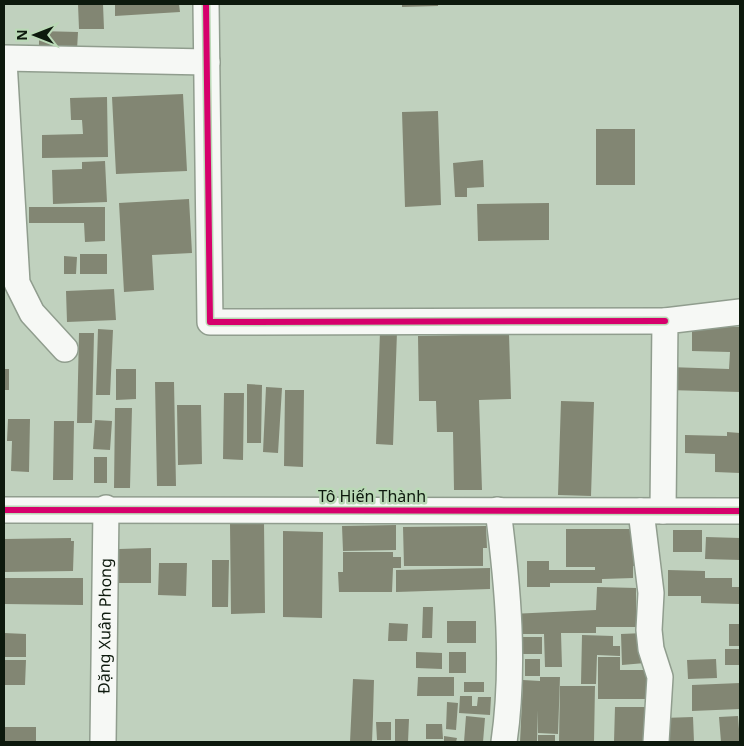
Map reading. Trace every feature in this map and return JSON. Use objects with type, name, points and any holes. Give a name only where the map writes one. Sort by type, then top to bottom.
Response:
[{"type":"street","points":[[206,4],[210,322],[665,321],[740,312]]},
{"type":"street","points":[[65,349],[10,290],[4,59],[207,62]]},
{"type":"street","points":[[656,742],[660,677],[651,649],[649,630],[652,511],[665,321]]},
{"type":"street","name":"Tô Hiến Thành","points":[[4,510],[106,508],[740,511]]},
{"type":"street","name":"Đặng Xuân Phong","points":[[103,742],[106,508]]},
{"type":"street","points":[[498,510],[506,569],[509,632],[508,714],[504,742]]},
{"type":"building","points":[[78,4],[103,4],[104,29],[79,29]]},
{"type":"building","points":[[115,4],[179,4],[180,12],[115,16]]},
{"type":"building","points":[[402,4],[438,4],[438,6],[402,7]]},
{"type":"building","points":[[39,31],[78,32],[77,50],[39,49]]},
{"type":"building","points":[[183,94],[187,171],[116,174],[112,97]]},
{"type":"building","points":[[107,97],[108,157],[42,158],[42,135],[83,134],[82,120],[71,120],[70,98]]},
{"type":"building","points":[[438,111],[441,205],[405,207],[402,112]]},
{"type":"building","points":[[596,129],[635,129],[635,185],[596,185]]},
{"type":"building","points":[[483,160],[484,187],[467,188],[467,197],[455,197],[453,163]]},
{"type":"building","points":[[105,161],[107,202],[53,204],[52,170],[82,169],[82,162]]},
{"type":"building","points":[[189,199],[192,253],[152,255],[154,290],[124,292],[119,203]]},
{"type":"building","points":[[549,203],[549,240],[478,241],[477,204]]},
{"type":"building","points":[[29,207],[105,207],[105,241],[85,242],[84,223],[29,223]]},
{"type":"building","points":[[80,254],[107,254],[107,274],[80,274]]},
{"type":"building","points":[[64,256],[77,257],[76,274],[64,274]]},
{"type":"building","points":[[114,289],[116,320],[67,322],[66,291]]},
{"type":"building","points":[[692,326],[740,327],[740,392],[668,390],[668,367],[729,369],[730,352],[692,351]]},
{"type":"building","points":[[98,329],[113,330],[110,395],[96,395]]},
{"type":"building","points":[[380,332],[397,332],[393,445],[376,444]]},
{"type":"building","points":[[79,333],[94,333],[92,423],[77,423]]},
{"type":"building","points":[[509,334],[511,399],[479,400],[482,490],[454,490],[453,432],[437,432],[436,401],[419,401],[418,336]]},
{"type":"building","points":[[4,369],[9,369],[9,390],[4,390]]},
{"type":"building","points":[[116,369],[136,369],[136,399],[116,400]]},
{"type":"building","points":[[155,382],[174,382],[176,486],[157,486]]},
{"type":"building","points":[[247,384],[262,385],[261,443],[247,443]]},
{"type":"building","points":[[266,387],[282,388],[278,453],[263,452]]},
{"type":"building","points":[[285,390],[304,390],[303,467],[284,466]]},
{"type":"building","points":[[224,393],[244,393],[243,460],[223,459]]},
{"type":"building","points":[[561,401],[594,402],[591,496],[558,495]]},
{"type":"building","points":[[177,405],[201,405],[202,464],[178,465]]},
{"type":"building","points":[[115,408],[132,408],[130,488],[114,488]]},
{"type":"building","points":[[8,419],[30,419],[29,472],[11,471],[12,441],[7,441]]},
{"type":"building","points":[[95,420],[112,421],[110,450],[93,449]]},
{"type":"building","points":[[54,421],[74,421],[73,480],[53,480]]},
{"type":"building","points":[[727,432],[740,433],[740,473],[715,472],[715,454],[685,453],[685,435],[727,436]]},
{"type":"building","points":[[94,457],[107,457],[107,483],[94,483]]},
{"type":"building","points":[[264,523],[265,613],[231,614],[230,524]]},
{"type":"building","points":[[396,525],[396,550],[343,551],[342,526]]},
{"type":"building","points":[[486,526],[487,548],[483,548],[483,566],[404,566],[403,527]]},
{"type":"building","points":[[566,529],[639,529],[639,566],[633,566],[633,578],[602,579],[602,583],[550,583],[550,587],[527,587],[527,561],[549,561],[549,570],[595,570],[595,567],[566,567]]},
{"type":"building","points":[[673,530],[702,530],[702,552],[673,552]]},
{"type":"building","points":[[283,531],[323,532],[322,618],[283,617]]},
{"type":"building","points":[[706,537],[740,538],[740,560],[705,559]]},
{"type":"building","points":[[71,538],[71,541],[74,541],[73,571],[4,572],[4,539]]},
{"type":"building","points":[[151,548],[151,583],[119,583],[119,549]]},
{"type":"building","points":[[343,552],[393,552],[393,557],[401,557],[401,568],[393,568],[392,592],[339,592],[338,572],[343,572]]},
{"type":"building","points":[[212,560],[229,560],[228,607],[212,607]]},
{"type":"building","points":[[159,563],[187,563],[186,596],[158,595]]},
{"type":"building","points":[[490,568],[490,589],[396,592],[396,570]]},
{"type":"building","points":[[668,570],[705,571],[705,578],[732,578],[732,587],[740,587],[740,604],[701,603],[701,596],[668,596]]},
{"type":"building","points":[[4,578],[83,578],[83,605],[4,604]]},
{"type":"building","points":[[597,587],[636,588],[636,627],[596,627],[596,633],[561,633],[562,667],[545,667],[544,634],[511,634],[511,614],[596,610]]},
{"type":"building","points":[[423,607],[433,607],[432,638],[422,638]]},
{"type":"building","points":[[447,621],[476,621],[476,643],[447,643]]},
{"type":"building","points":[[389,623],[408,624],[407,641],[388,641]]},
{"type":"building","points":[[729,624],[740,624],[740,646],[729,646]]},
{"type":"building","points":[[4,633],[26,634],[26,657],[4,657]]},
{"type":"building","points":[[644,633],[645,663],[622,665],[621,634]]},
{"type":"building","points":[[582,635],[613,636],[613,646],[620,646],[620,656],[597,655],[596,684],[581,684]]},
{"type":"building","points":[[522,637],[542,637],[542,654],[521,654]]},
{"type":"building","points":[[725,649],[740,649],[740,665],[725,665]]},
{"type":"building","points":[[416,652],[442,653],[442,669],[416,668]]},
{"type":"building","points":[[449,652],[466,652],[466,673],[449,673]]},
{"type":"building","points":[[598,657],[620,657],[620,670],[648,670],[648,699],[598,699]]},
{"type":"building","points":[[525,659],[540,659],[540,676],[525,676]]},
{"type":"building","points":[[716,659],[717,678],[688,679],[687,660]]},
{"type":"building","points":[[5,660],[26,660],[25,685],[4,685]]},
{"type":"building","points":[[418,677],[454,677],[454,696],[417,696]]},
{"type":"building","points":[[540,677],[560,677],[558,734],[538,733],[538,710],[537,742],[520,742],[523,680],[540,681]]},
{"type":"building","points":[[353,679],[374,680],[372,742],[350,742]]},
{"type":"building","points":[[464,682],[484,682],[484,692],[464,692]]},
{"type":"building","points":[[740,683],[740,709],[692,711],[692,685]]},
{"type":"building","points":[[560,686],[595,686],[594,742],[559,742]]},
{"type":"building","points":[[460,696],[472,696],[472,706],[477,706],[478,697],[491,697],[490,715],[459,713]]},
{"type":"building","points":[[447,702],[458,703],[456,730],[446,729]]},
{"type":"building","points":[[615,707],[647,707],[646,742],[614,742]]},
{"type":"building","points":[[466,716],[485,718],[483,742],[464,742]]},
{"type":"building","points":[[738,716],[740,742],[721,742],[719,717]]},
{"type":"building","points":[[693,717],[694,742],[664,742],[663,718]]},
{"type":"building","points":[[395,719],[409,719],[408,742],[395,742]]},
{"type":"building","points":[[376,722],[391,722],[391,740],[377,740]]},
{"type":"building","points":[[426,724],[442,724],[443,739],[426,739]]},
{"type":"building","points":[[4,727],[36,727],[36,742],[4,742]]},
{"type":"building","points":[[538,735],[555,735],[555,742],[538,742]]},
{"type":"building","points":[[444,736],[457,738],[456,742],[444,742]]},
{"type":"cycle path","points":[[206,4],[210,322],[665,321]]},
{"type":"cycle path","points":[[4,510],[740,511]]}]
